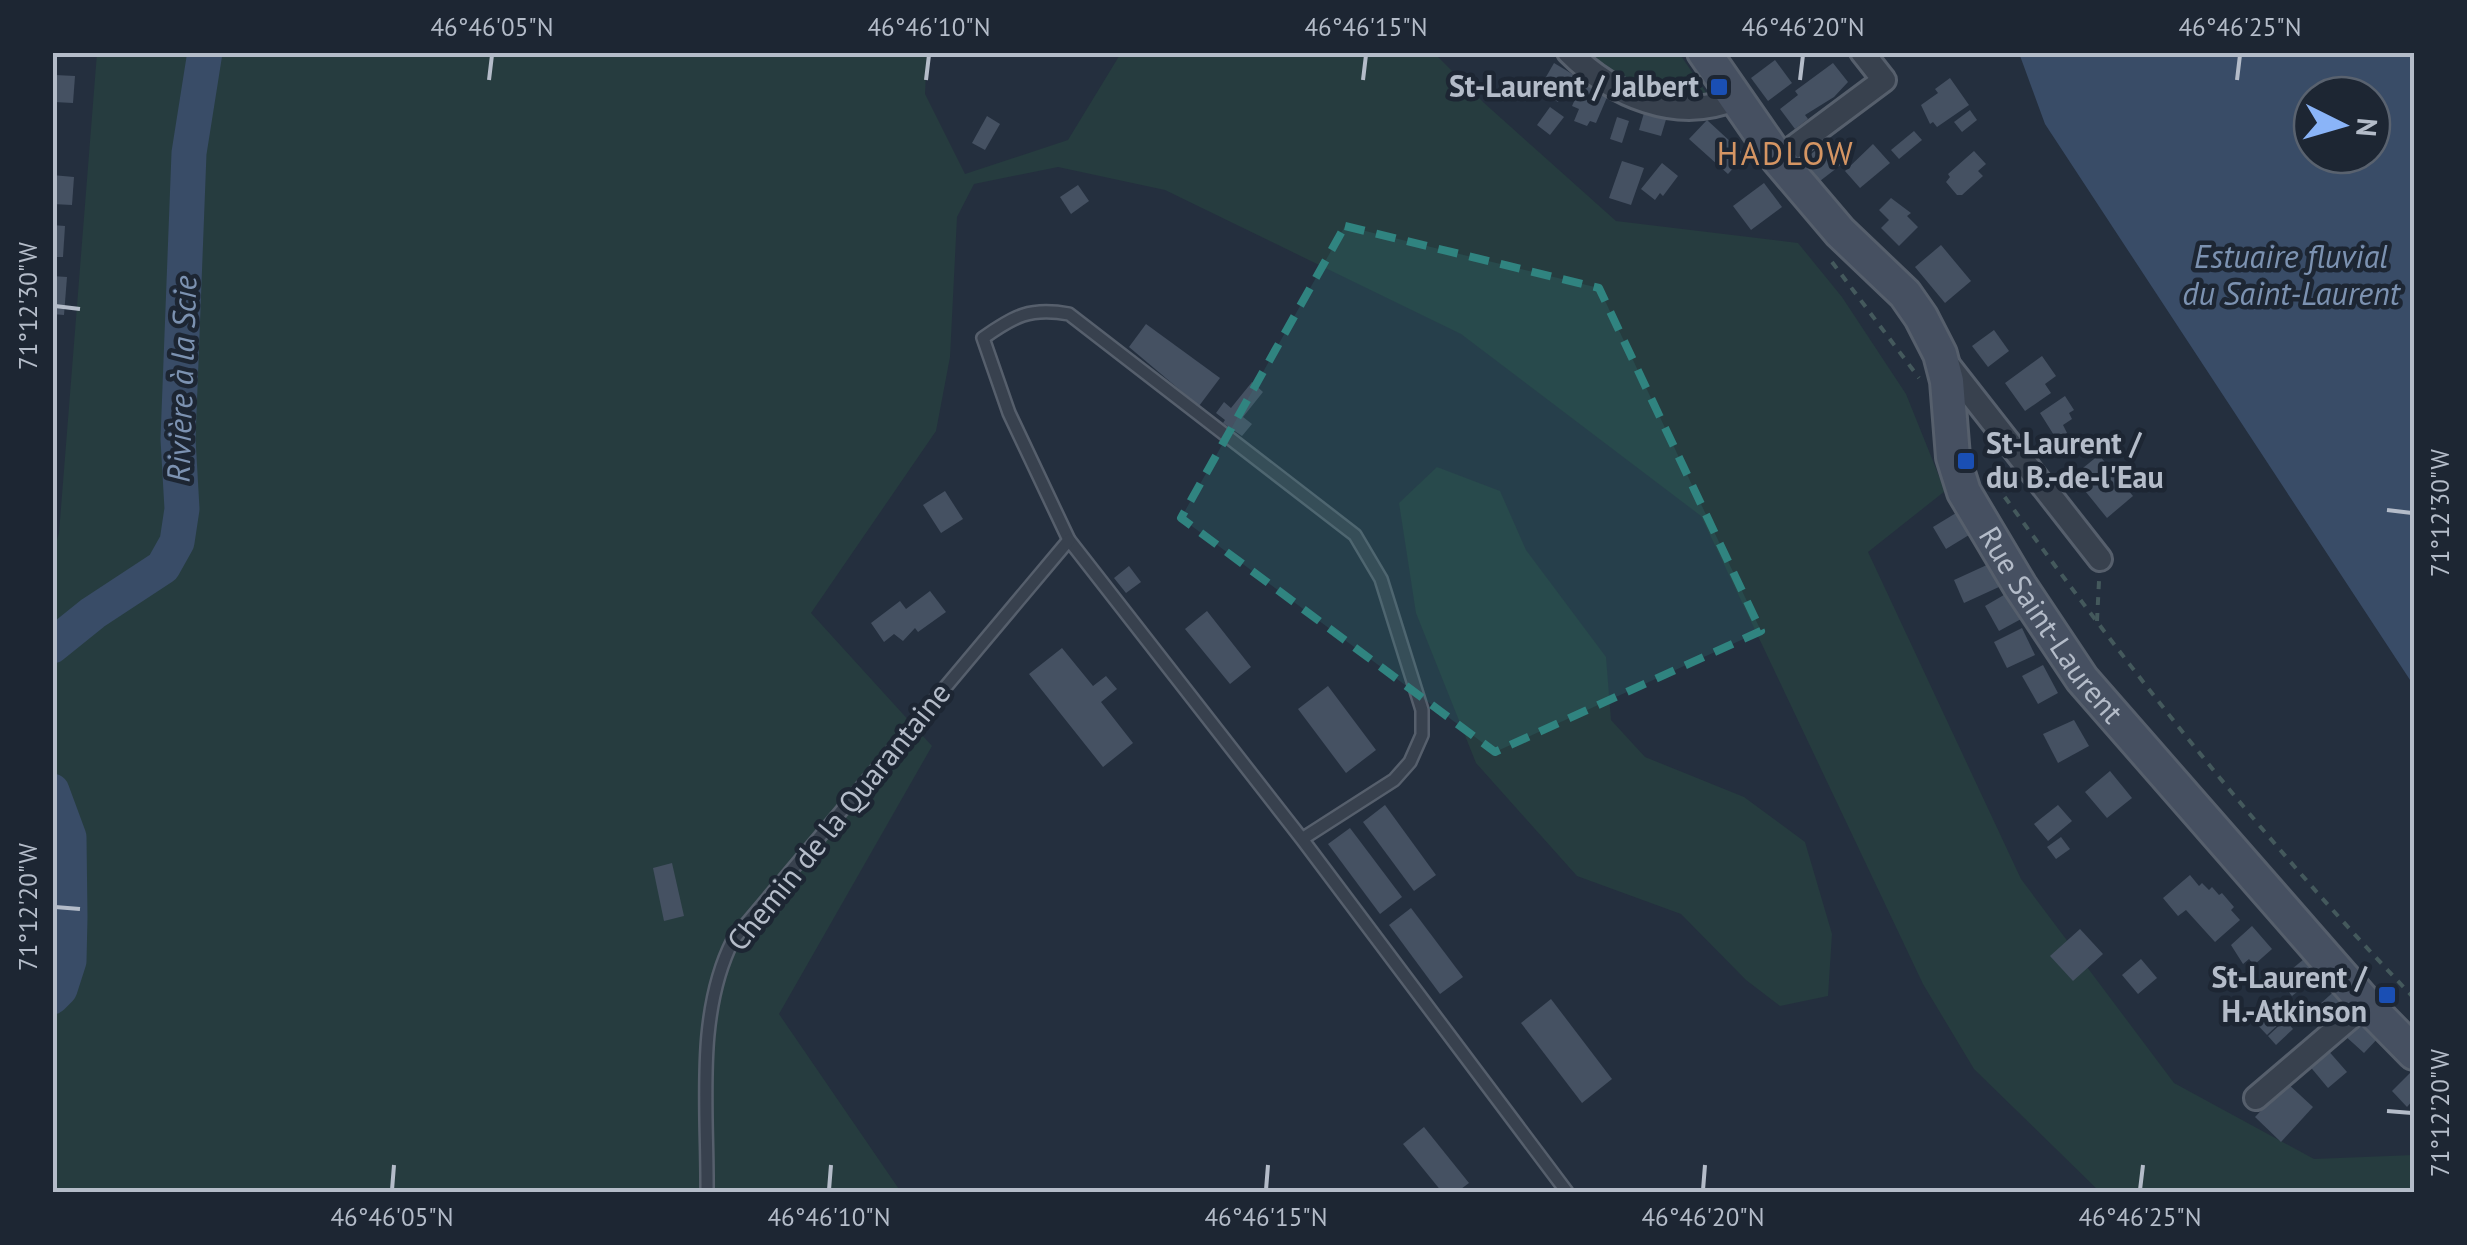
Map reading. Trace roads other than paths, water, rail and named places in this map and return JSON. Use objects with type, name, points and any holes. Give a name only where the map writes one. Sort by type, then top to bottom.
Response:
[{"type":"street","points":[[1569,52],[1604,81],[1637,98],[1699,110],[1736,98]]},
{"type":"street","name":"Rue Saint-Laurent","points":[[1704,52],[1778,159],[1840,232],[1905,294],[1930,366],[1951,404],[1957,475],[1982,525],[2082,679],[2366,1004],[2414,1053]]},
{"type":"street","points":[[1778,159],[1884,80],[1862,52]]},
{"type":"street","points":[[1930,366],[2100,559]]},
{"type":"street","points":[[2256,1098],[2366,1004]]},
{"type":"lane","points":[[1302,839],[1394,780],[1410,762],[1422,735],[1422,710],[1381,579],[1369,556],[1355,535],[1069,314],[1034,312],[1012,317],[983,338],[1008,413],[1068,540],[1302,839],[1567,1192]]},
{"type":"lane","name":"Chemin de la Quarantaine","points":[[707,1192],[708,1018],[714,984],[733,940],[1068,540]]},
{"type":"water","name":"Estuaire fluvial du Saint-Laurent","points":[[2019,53],[2414,53],[2414,686],[2045,124]]},
{"type":"waterway","name":"Rivière à la Scie","points":[[52,646],[93,613],[163,567],[177,542],[182,509],[178,439],[189,153],[205,52]]},
{"type":"waterway","name":"Rivière à la Scie","points":[[52,791],[69,837],[70,917],[69,961],[60,989],[52,997]]},
{"type":"place","name":"St-Laurent / Jalbert","points":[[1719,87]]},
{"type":"place","name":"St-Laurent / du B.-de-l'Eau","points":[[1966,461]]},
{"type":"place","name":"St-Laurent / H.-Atkinson","points":[[2387,995]]},
{"type":"district","name":"HADLOW","points":[[1786,154]]}]
